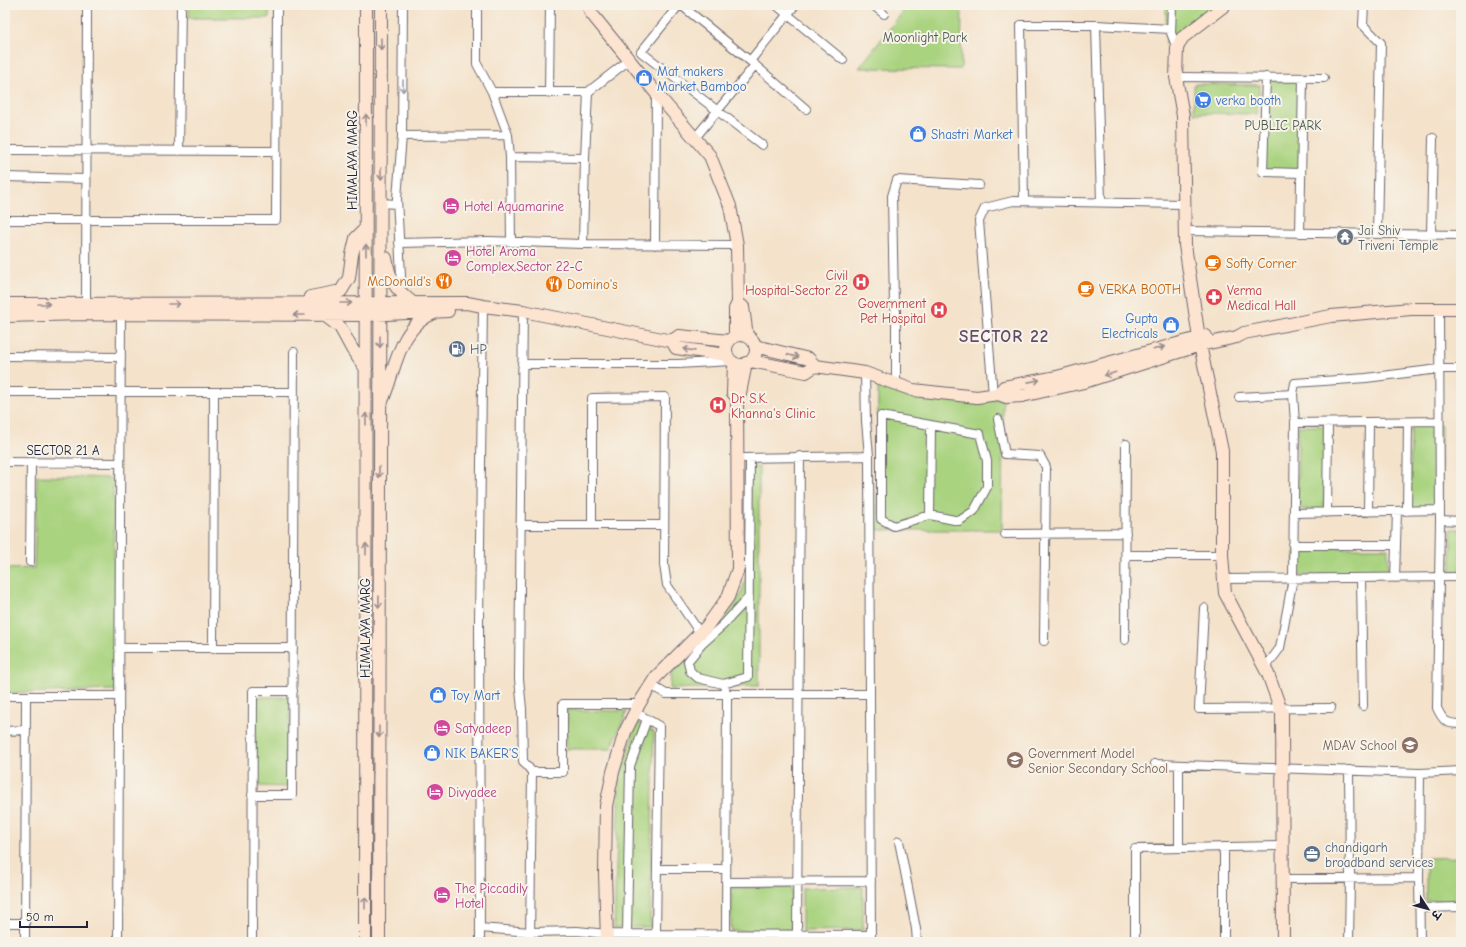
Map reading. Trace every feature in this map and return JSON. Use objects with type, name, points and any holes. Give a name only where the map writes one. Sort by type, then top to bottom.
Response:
[{"type":"street","points":[[86,309],[87,5]]},
{"type":"street","points":[[179,151],[181,5]]},
{"type":"street","points":[[5,220],[276,220],[277,5]]},
{"type":"street","name":"HIMALAYA MARG","points":[[365,942],[366,5]]},
{"type":"street","name":"HIMALAYA MARG","points":[[379,942],[381,5]]},
{"type":"street","points":[[401,276],[397,204],[402,136],[403,5]]},
{"type":"street","points":[[478,5],[477,64],[492,92],[508,135],[510,157],[511,242]]},
{"type":"street","points":[[549,93],[550,5]]},
{"type":"street","points":[[588,5],[591,13],[656,94],[710,156],[730,206],[737,245],[738,303],[735,309],[732,339],[726,350],[738,361]]},
{"type":"street","points":[[762,145],[641,52],[680,5],[753,63],[806,109]]},
{"type":"street","points":[[776,5],[843,60]]},
{"type":"street","points":[[695,138],[718,110],[795,5]]},
{"type":"street","points":[[873,5],[884,14]]},
{"type":"street","points":[[1172,5],[1171,29],[1172,37],[1177,48]]},
{"type":"street","points":[[1225,5],[1182,38],[1177,48],[1176,77],[1182,116],[1185,245],[1199,341],[1222,451],[1222,555],[1225,593],[1265,668],[1282,713],[1283,942]]},
{"type":"street","points":[[1364,5],[1363,25],[1382,43],[1377,234]]},
{"type":"street","points":[[1024,201],[1021,25],[1096,24],[1171,29]]},
{"type":"street","points":[[1096,24],[1101,202]]},
{"type":"street","points":[[492,92],[588,92],[629,60]]},
{"type":"street","points":[[1176,77],[1324,78]]},
{"type":"street","points":[[1266,77],[1263,172],[1301,173]]},
{"type":"street","points":[[1300,233],[1303,78]]},
{"type":"street","points":[[583,244],[588,92]]},
{"type":"street","points":[[654,245],[656,94]]},
{"type":"street","points":[[402,136],[508,135]]},
{"type":"street","points":[[1431,235],[1433,138]]},
{"type":"street","points":[[5,150],[276,151]]},
{"type":"street","points":[[510,157],[585,158]]},
{"type":"street","points":[[5,177],[86,178]]},
{"type":"street","points":[[896,384],[896,311],[894,305],[892,196],[896,180],[979,185]]},
{"type":"street","points":[[996,394],[979,221],[985,208],[1013,201],[1184,204]]},
{"type":"street","points":[[380,203],[397,204]]},
{"type":"street","points":[[298,303],[312,296],[340,290],[348,278],[356,238],[366,228]]},
{"type":"street","points":[[1185,231],[1461,235]]},
{"type":"street","points":[[380,239],[391,281],[412,303]]},
{"type":"street","points":[[399,243],[511,242],[737,245]]},
{"type":"street","points":[[121,309],[298,303],[366,309]]},
{"type":"street","points":[[5,304],[86,309],[324,315],[412,303],[467,303],[523,311],[672,341],[679,336],[732,339],[739,335],[748,336]]},
{"type":"street","points":[[738,303],[743,307],[748,336],[756,346],[809,359],[815,366],[865,373],[913,390],[977,397],[996,394],[1004,387],[1057,377],[1237,330],[1244,333],[1332,316],[1411,309],[1461,309]]},
{"type":"street","points":[[380,308],[440,311],[467,310],[483,306]]},
{"type":"street","points":[[480,942],[479,622],[483,306]]},
{"type":"street","points":[[5,316],[86,309]]},
{"type":"street","points":[[118,942],[121,309]]},
{"type":"street","points":[[1439,309],[1440,520],[1437,708],[1442,718],[1451,724],[1461,724]]},
{"type":"street","points":[[380,406],[389,384],[397,355],[406,337],[412,328],[422,318],[440,311]]},
{"type":"street","points":[[523,311],[519,679],[522,709],[523,761],[532,772],[530,942]]},
{"type":"street","points":[[324,315],[340,327],[352,349],[366,369]]},
{"type":"street","points":[[672,341],[676,348],[738,361],[806,372],[815,366]]},
{"type":"street","points":[[522,364],[678,364],[738,361],[755,354],[756,346]]},
{"type":"street","points":[[252,795],[292,795],[294,352]]},
{"type":"street","points":[[5,356],[121,356]]},
{"type":"street","points":[[607,938],[605,873],[606,806],[613,772],[625,732],[636,708],[656,677],[707,626],[728,597],[738,569],[736,458],[737,397],[733,393],[738,361]]},
{"type":"street","points":[[1265,668],[1280,648],[1293,578],[1295,423],[1293,394],[1295,383],[1366,378],[1439,369],[1461,369]]},
{"type":"street","points":[[480,928],[530,932],[576,931],[607,938],[628,934],[656,934],[665,938],[726,935],[797,935],[871,939],[869,456],[866,421],[865,373]]},
{"type":"street","points":[[5,392],[294,392]]},
{"type":"street","points":[[213,648],[214,392]]},
{"type":"street","points":[[1239,397],[1293,394]]},
{"type":"street","points":[[592,525],[592,398],[665,397],[664,565],[667,585],[700,633]]},
{"type":"street","points":[[881,416],[980,434],[987,461],[987,487],[974,511],[959,521],[930,515],[894,526],[881,519],[881,416]]},
{"type":"street","points":[[998,419],[1005,454],[1040,456],[1046,467],[1044,641]]},
{"type":"street","points":[[1295,423],[1439,421]]},
{"type":"street","points":[[1368,512],[1369,422]]},
{"type":"street","points":[[1407,511],[1408,422]]},
{"type":"street","points":[[1327,513],[1328,423]]},
{"type":"street","points":[[930,515],[931,425]]},
{"type":"street","points":[[1125,640],[1126,444]]},
{"type":"street","points":[[797,935],[800,456]]},
{"type":"street","points":[[736,458],[869,456]]},
{"type":"street","points":[[749,597],[688,660],[690,671],[698,678],[723,684],[748,677],[749,597],[750,458]]},
{"type":"street","name":"SECTOR 21 A","points":[[5,462],[120,463]]},
{"type":"street","points":[[30,562],[31,462]]},
{"type":"street","points":[[1294,513],[1439,510]]},
{"type":"street","points":[[1395,578],[1397,511]]},
{"type":"street","points":[[1440,520],[1461,521]]},
{"type":"street","points":[[520,525],[664,525]]},
{"type":"street","points":[[1006,534],[1126,533]]},
{"type":"street","points":[[1293,545],[1396,545]]},
{"type":"street","points":[[1126,555],[1222,555]]},
{"type":"street","points":[[1224,579],[1461,576]]},
{"type":"street","points":[[1362,578],[1363,706]]},
{"type":"street","points":[[1204,608],[1199,709],[1331,708]]},
{"type":"street","points":[[120,648],[293,648]]},
{"type":"street","points":[[723,684],[727,694],[726,935]]},
{"type":"street","points":[[651,685],[666,694],[870,694]]},
{"type":"street","points":[[252,942],[252,691],[293,691]]},
{"type":"street","points":[[5,696],[119,696]]},
{"type":"street","points":[[25,942],[26,696]]},
{"type":"street","points":[[532,772],[563,772],[563,704],[636,708],[647,719],[658,726],[656,934]]},
{"type":"street","points":[[628,934],[630,766],[647,719]]},
{"type":"street","points":[[5,731],[26,730]]},
{"type":"street","points":[[1155,764],[1420,773],[1461,772]]},
{"type":"street","points":[[1179,765],[1179,848]]},
{"type":"street","points":[[1349,770],[1349,942]]},
{"type":"street","points":[[1420,773],[1420,942]]},
{"type":"street","points":[[899,841],[916,929],[917,942]]},
{"type":"street","points":[[1135,942],[1135,849],[1282,846]]},
{"type":"street","points":[[1224,847],[1224,942]]},
{"type":"street","points":[[657,869],[726,869]]},
{"type":"street","points":[[1283,879],[1419,878]]},
{"type":"street","points":[[726,882],[871,881]]},
{"type":"street","points":[[1420,908],[1461,907]]},
{"type":"street","points":[[5,923],[25,923]]},
{"type":"green space","points":[[189,5],[269,5],[269,18],[189,18]]},
{"type":"green space","name":"Moonlight Park","points":[[908,5],[962,5],[961,69],[859,68]]},
{"type":"green space","points":[[1166,5],[1219,5],[1166,44]]},
{"type":"green space","name":"PUBLIC PARK","points":[[1266,77],[1303,78],[1301,173],[1263,172]]},
{"type":"green space","points":[[1194,84],[1260,85],[1257,114],[1194,113]]},
{"type":"green space","points":[[878,387],[940,398],[1003,399],[1002,530],[877,530]]},
{"type":"green space","points":[[1411,425],[1441,425],[1441,508],[1410,508]]},
{"type":"green space","points":[[1298,426],[1325,426],[1324,510],[1297,509]]},
{"type":"green space","points":[[749,467],[759,467],[759,686],[670,689],[671,674],[731,610],[741,594],[746,577]]},
{"type":"green space","points":[[37,476],[113,478],[116,690],[5,693],[5,569],[34,568]]},
{"type":"green space","points":[[1451,529],[1461,529],[1461,572],[1451,572]]},
{"type":"green space","points":[[1295,548],[1388,548],[1388,575],[1295,575]]},
{"type":"green space","points":[[256,697],[290,697],[289,787],[255,786]]},
{"type":"green space","points":[[567,710],[627,711],[611,749],[566,749]]},
{"type":"green space","points":[[637,722],[654,732],[650,927],[614,928],[619,778]]},
{"type":"green space","points":[[1461,857],[1461,900],[1426,901],[1426,858]]},
{"type":"green space","points":[[792,887],[792,930],[731,931],[731,888]]},
{"type":"green space","points":[[863,887],[863,930],[802,931],[802,888]]},
{"type":"place","name":"Mat makers Market Bamboo","points":[[644,78]]},
{"type":"place","name":"verka booth","points":[[1203,100]]},
{"type":"place","name":"Shastri Market","points":[[918,134]]},
{"type":"place","name":"Hotel Aquamarine","points":[[451,206]]},
{"type":"place","name":"Jai Shiv Triveni Temple","points":[[1345,237]]},
{"type":"place","name":"Hotel Aroma Complex,Sector 22-C","points":[[453,258]]},
{"type":"place","name":"Softy Corner","points":[[1213,263]]},
{"type":"place","name":"McDonald's","points":[[444,281]]},
{"type":"place","name":"Civil Hospital-Sector 22","points":[[861,282]]},
{"type":"place","name":"Domino's","points":[[554,284]]},
{"type":"place","name":"VERKA BOOTH","points":[[1086,289]]},
{"type":"place","name":"Verma Medical Hall","points":[[1214,297]]},
{"type":"place","name":"Government Pet Hospital","points":[[939,310]]},
{"type":"place","name":"Gupta Electricals","points":[[1171,325]]},
{"type":"place","name":"HP","points":[[457,349]]},
{"type":"place","name":"Dr. S.K. Khanna's Clinic","points":[[718,405]]},
{"type":"place","name":"Toy Mart","points":[[438,695]]},
{"type":"place","name":"Satyadeep","points":[[442,728]]},
{"type":"place","name":"MDAV School","points":[[1410,745]]},
{"type":"place","name":"NIK BAKER'S","points":[[432,753]]},
{"type":"place","name":"Government Model Senior Secondary School","points":[[1015,760]]},
{"type":"place","name":"Divyadee","points":[[435,792]]},
{"type":"place","name":"chandigarh broadband services","points":[[1312,854]]},
{"type":"place","name":"The Piccadily Hotel","points":[[442,895]]},
{"type":"district","name":"SECTOR 22","points":[[1004,336]]}]
